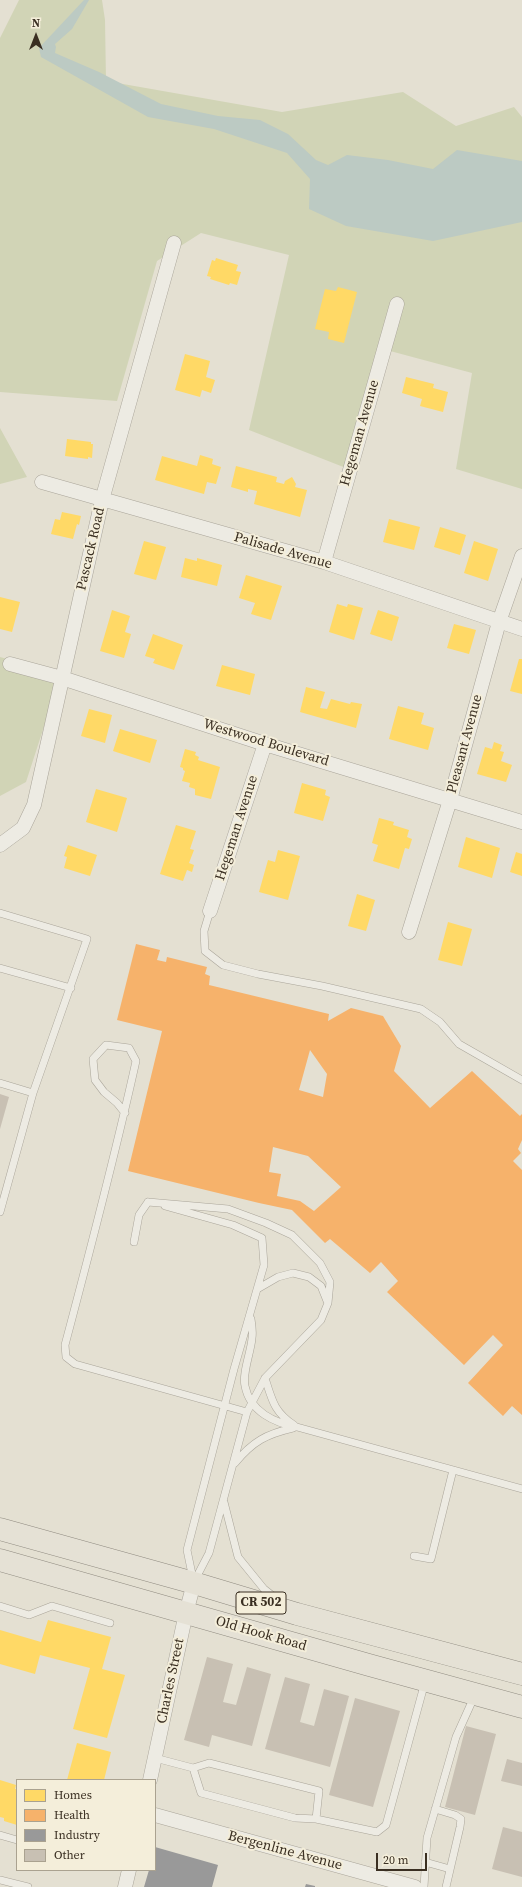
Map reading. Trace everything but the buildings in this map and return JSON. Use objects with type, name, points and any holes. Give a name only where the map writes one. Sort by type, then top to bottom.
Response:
[{"type":"main road","name":"Old Hook Road","points":[[0,1529],[194,1583],[298,1614],[522,1674]]},
{"type":"main road","name":"Old Hook Road","points":[[0,1560],[522,1707]]},
{"type":"street","name":"Pascack Road","points":[[0,845],[23,828],[34,805],[102,500],[174,244]]},
{"type":"street","name":"Hegeman Avenue","points":[[324,562],[397,304]]},
{"type":"street","name":"Palisade Avenue","points":[[42,482],[324,562],[522,629]]},
{"type":"street","name":"Pleasant Avenue","points":[[409,932],[450,800],[499,622],[522,556]]},
{"type":"street","name":"Westwood Boulevard","points":[[10,664],[62,678],[265,744],[522,822]]},
{"type":"street","name":"Hegeman Avenue","points":[[210,911],[265,744]]},
{"type":"street","name":"Charles Street","points":[[150,1779],[186,1613],[194,1583]]},
{"type":"street","name":"Bergenline Avenue","points":[[156,1815],[409,1886]]},
{"type":"street","points":[[125,1887],[129,1871]]},
{"type":"lane","points":[[210,911],[204,931],[205,952],[223,964],[258,974],[322,986],[422,1009],[440,1022],[459,1044],[522,1080]]},
{"type":"lane","points":[[0,913],[87,939],[33,1093],[0,1212]]},
{"type":"lane","points":[[0,968],[71,988]]},
{"type":"lane","points":[[125,1113],[117,1103],[104,1092],[95,1080],[92,1059],[106,1045],[129,1048],[136,1061],[125,1113],[65,1345],[66,1357],[75,1364],[247,1412]]},
{"type":"lane","points":[[0,1083],[33,1093]]},
{"type":"lane","points":[[148,1202],[233,1224],[262,1238],[264,1265],[259,1288],[224,1406],[187,1550],[194,1583]]},
{"type":"lane","points":[[148,1202],[228,1209],[292,1235],[320,1263],[330,1282],[328,1303],[321,1320],[265,1378],[247,1412],[234,1465],[209,1553],[194,1583]]},
{"type":"lane","points":[[134,1242],[139,1215],[148,1202]]},
{"type":"lane","points":[[259,1288],[278,1277],[293,1272],[309,1277],[321,1286],[328,1303]]},
{"type":"lane","points":[[251,1313],[252,1338],[244,1386],[252,1403],[260,1412],[280,1424],[298,1427],[522,1489]]},
{"type":"lane","points":[[265,1378],[274,1406],[285,1419],[298,1427]]},
{"type":"lane","points":[[234,1465],[250,1446],[265,1436],[298,1427]]},
{"type":"lane","points":[[414,1556],[431,1559],[453,1470]]},
{"type":"lane","points":[[223,1501],[238,1557],[264,1589],[298,1614]]},
{"type":"lane","points":[[0,1606],[29,1615],[52,1606],[110,1623]]},
{"type":"lane","points":[[194,1768],[201,1793],[295,1818],[316,1819],[377,1832],[386,1825],[426,1681]]},
{"type":"lane","points":[[424,1887],[427,1838],[456,1737],[475,1695]]},
{"type":"lane","points":[[154,1758],[194,1768],[209,1764],[319,1791],[316,1819]]},
{"type":"lane","points":[[435,1809],[455,1815],[461,1819],[446,1887]]},
{"type":"lane","points":[[0,1835],[16,1840]]},
{"type":"lane","points":[[425,1862],[450,1869]]},
{"type":"lane","points":[[0,1880],[28,1887]]},
{"type":"green space","points":[[19,0],[102,0],[105,20],[106,81],[282,112],[403,92],[456,126],[514,107],[522,117],[522,489],[456,469],[472,373],[379,348],[346,468],[249,430],[289,255],[201,233],[157,261],[117,401],[0,392],[0,38]]},
{"type":"green space","points":[[0,428],[27,477],[0,484]]},
{"type":"green space","points":[[0,657],[61,674],[26,782],[0,796]]},
{"type":"shaded area","points":[[84,0],[89,0],[72,29],[55,44],[55,53],[99,72],[161,104],[218,116],[260,120],[288,134],[316,160],[328,165],[347,155],[388,160],[433,169],[457,150],[522,161],[522,222],[433,241],[346,226],[309,209],[310,179],[287,153],[214,129],[148,117],[41,57],[39,48]]}]
